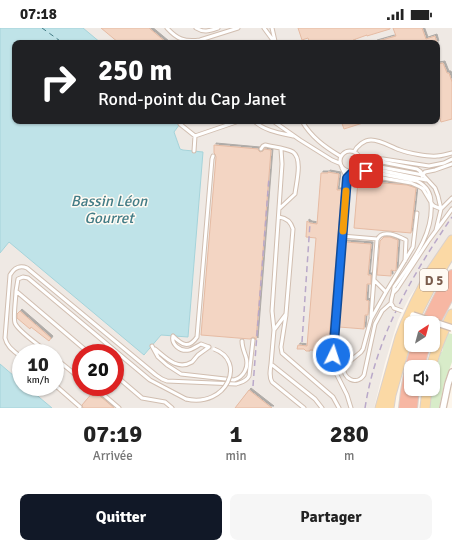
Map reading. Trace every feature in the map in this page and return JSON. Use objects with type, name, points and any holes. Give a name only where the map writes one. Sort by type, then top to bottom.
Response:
[{"type":"highway","points":[[430,316],[441,293],[452,276]]},
{"type":"highway","points":[[438,316],[452,290]]},
{"type":"highway","points":[[404,408],[407,382],[415,352]]},
{"type":"highway","points":[[412,408],[413,396]]},
{"type":"main road","points":[[381,406],[400,337],[431,271],[452,240]]},
{"type":"main road","name":"D 5","points":[[410,315],[422,303],[430,286],[452,252]]},
{"type":"main road","points":[[433,360],[452,314]]},
{"type":"main road","points":[[389,408],[391,395],[404,350]]},
{"type":"main road","points":[[425,408],[426,396]]},
{"type":"street","points":[[410,315],[452,328]]},
{"type":"street","points":[[443,408],[452,372]]},
{"type":"lane","points":[[167,28],[174,35],[187,40],[200,40],[238,28]]},
{"type":"lane","points":[[196,28],[200,31],[207,32],[218,28]]},
{"type":"lane","points":[[264,28],[273,40]]},
{"type":"lane","points":[[272,28],[274,40]]},
{"type":"lane","points":[[180,124],[195,136]]},
{"type":"lane","points":[[195,136],[230,124]]},
{"type":"lane","points":[[257,124],[270,131],[294,136]]},
{"type":"lane","points":[[277,124],[339,163],[347,178],[332,365],[347,395],[351,408]]},
{"type":"lane","points":[[304,124],[317,140],[340,156]]},
{"type":"lane","points":[[194,151],[195,136]]},
{"type":"lane","points":[[354,152],[363,142],[372,140],[381,142],[402,151],[431,156],[452,153]]},
{"type":"lane","points":[[261,149],[265,146],[288,150],[297,156],[299,163],[295,194],[279,209]]},
{"type":"lane","points":[[280,149],[282,164],[272,311],[274,330],[270,376],[272,382],[304,408]]},
{"type":"lane","points":[[339,163],[340,156],[345,152],[351,151],[358,155],[360,165],[347,178]]},
{"type":"lane","points":[[214,156],[211,166],[197,336],[194,342],[189,344],[179,342],[173,336],[172,340],[174,344],[182,350],[188,350],[200,344],[218,350],[222,353],[226,358],[230,370],[230,381],[228,387],[222,395]]},
{"type":"lane","points":[[369,163],[383,159],[429,166],[444,163],[452,159]]},
{"type":"lane","points":[[360,160],[373,165],[422,177],[429,181],[438,196],[441,210],[436,230]]},
{"type":"lane","points":[[369,163],[382,162],[417,169],[420,171],[423,184]]},
{"type":"lane","points":[[422,177],[425,172],[452,164]]},
{"type":"lane","points":[[342,168],[348,171],[356,169],[417,181],[423,184],[429,191],[432,204],[432,219],[425,238],[394,287],[394,292]]},
{"type":"lane","points":[[366,171],[378,176],[415,184],[423,189],[432,204],[441,210]]},
{"type":"lane","points":[[441,210],[452,198]]},
{"type":"lane","points":[[410,315],[394,308],[391,303],[391,298],[436,230],[452,209]]},
{"type":"lane","points":[[371,318],[413,247],[417,213]]},
{"type":"lane","points":[[279,217],[284,217],[288,220],[292,225],[293,230],[286,314],[281,347],[282,353],[326,390],[333,397],[339,408]]},
{"type":"lane","points":[[391,303],[382,311],[375,324],[362,378],[359,380],[350,379],[346,376],[343,368],[363,349],[371,318],[377,239],[380,235],[395,235],[406,240],[405,261]]},
{"type":"lane","points":[[342,236],[377,239]]},
{"type":"lane","points":[[12,350],[6,344],[5,335],[10,275],[14,269],[24,267],[162,379],[172,381],[236,384],[248,380],[253,340]]},
{"type":"lane","points":[[38,344],[15,324],[14,318],[18,279],[23,277],[28,278],[150,380],[186,399],[197,403],[207,403]]},
{"type":"lane","points":[[374,280],[386,292]]},
{"type":"lane","points":[[16,291],[78,344]]},
{"type":"lane","points":[[274,330],[286,314]]},
{"type":"lane","points":[[209,347],[193,362],[186,365],[180,365],[174,364],[168,360],[152,346],[158,356],[167,365],[181,374],[234,380],[245,372],[246,361],[242,348],[242,341]]},
{"type":"lane","points":[[271,364],[315,399],[322,408]]},
{"type":"lane","points":[[64,365],[72,372]]},
{"type":"lane","points":[[124,383],[142,398],[166,402],[172,408]]},
{"type":"lane","points":[[64,393],[80,406]]},
{"type":"lane","points":[[105,396],[119,408]]},
{"type":"lane","points":[[213,401],[218,398]]},
{"type":"shaded area","points":[[83,28],[452,28],[452,234],[409,298],[398,320],[385,363],[374,408],[52,408],[38,396],[64,396],[64,344],[12,344],[12,374],[0,364],[0,253],[9,242],[145,355],[161,335],[188,337],[202,152],[180,149],[174,132],[180,124],[440,124],[440,40],[97,40]]},
{"type":"green space","points":[[448,333],[452,334],[452,362],[444,384],[439,408],[429,408],[430,396],[440,396],[440,360],[439,360],[443,348],[442,347]]},
{"type":"water","name":"Bassin Léon Gourret","points":[[0,28],[83,28],[97,40],[12,40],[12,124],[180,124],[174,132],[180,149],[203,152],[188,337],[161,335],[144,355],[9,242],[0,253]]},
{"type":"water","points":[[0,364],[12,374],[12,396],[38,396],[52,408],[0,408]]},
{"type":"building","points":[[101,28],[149,28],[163,40],[115,40]]},
{"type":"building","points":[[298,28],[390,28],[353,40],[309,40],[308,38],[302,40]]},
{"type":"building","points":[[393,28],[422,28],[426,39],[435,36],[436,40],[382,40],[396,36]]},
{"type":"building","points":[[443,63],[452,82],[452,119],[441,122],[440,119],[440,64]]},
{"type":"building","points":[[342,124],[360,124],[344,129]]},
{"type":"building","points":[[214,145],[258,149],[260,152],[264,149],[271,150],[256,340],[253,337],[250,339],[201,335],[216,157],[214,153]]},
{"type":"building","points":[[328,172],[339,174],[337,190],[342,190],[328,351],[306,351],[304,349],[297,349],[298,345],[307,346],[316,238],[306,237],[307,221],[317,224],[321,173]]},
{"type":"building","points":[[358,181],[407,185],[416,188],[411,233],[354,228]]},
{"type":"building","points":[[384,237],[390,237],[398,240],[396,270],[391,270],[391,276],[377,275],[380,241]]},
{"type":"building","points":[[345,242],[371,244],[368,275],[371,275],[371,284],[367,284],[366,300],[369,301],[368,315],[365,315],[364,329],[339,327]]},
{"type":"building","points":[[20,311],[51,338],[49,341],[31,327],[30,329],[17,318],[17,314]]},
{"type":"building","points":[[249,390],[272,408],[235,408]]},
{"type":"building","points":[[90,396],[100,396],[114,408],[83,408],[82,405]]},
{"type":"ferry route","points":[[42,28],[59,40]]},
{"type":"railway","points":[[253,386],[269,177]]},
{"type":"railway","points":[[365,408],[370,382],[387,332],[410,284],[423,261],[452,217]]},
{"type":"railway","points":[[302,342],[310,223]]},
{"type":"slow traffic","points":[[343,231],[346,191]]},
{"type":"route","points":[[333,355],[347,178],[357,168],[366,171]]}]
